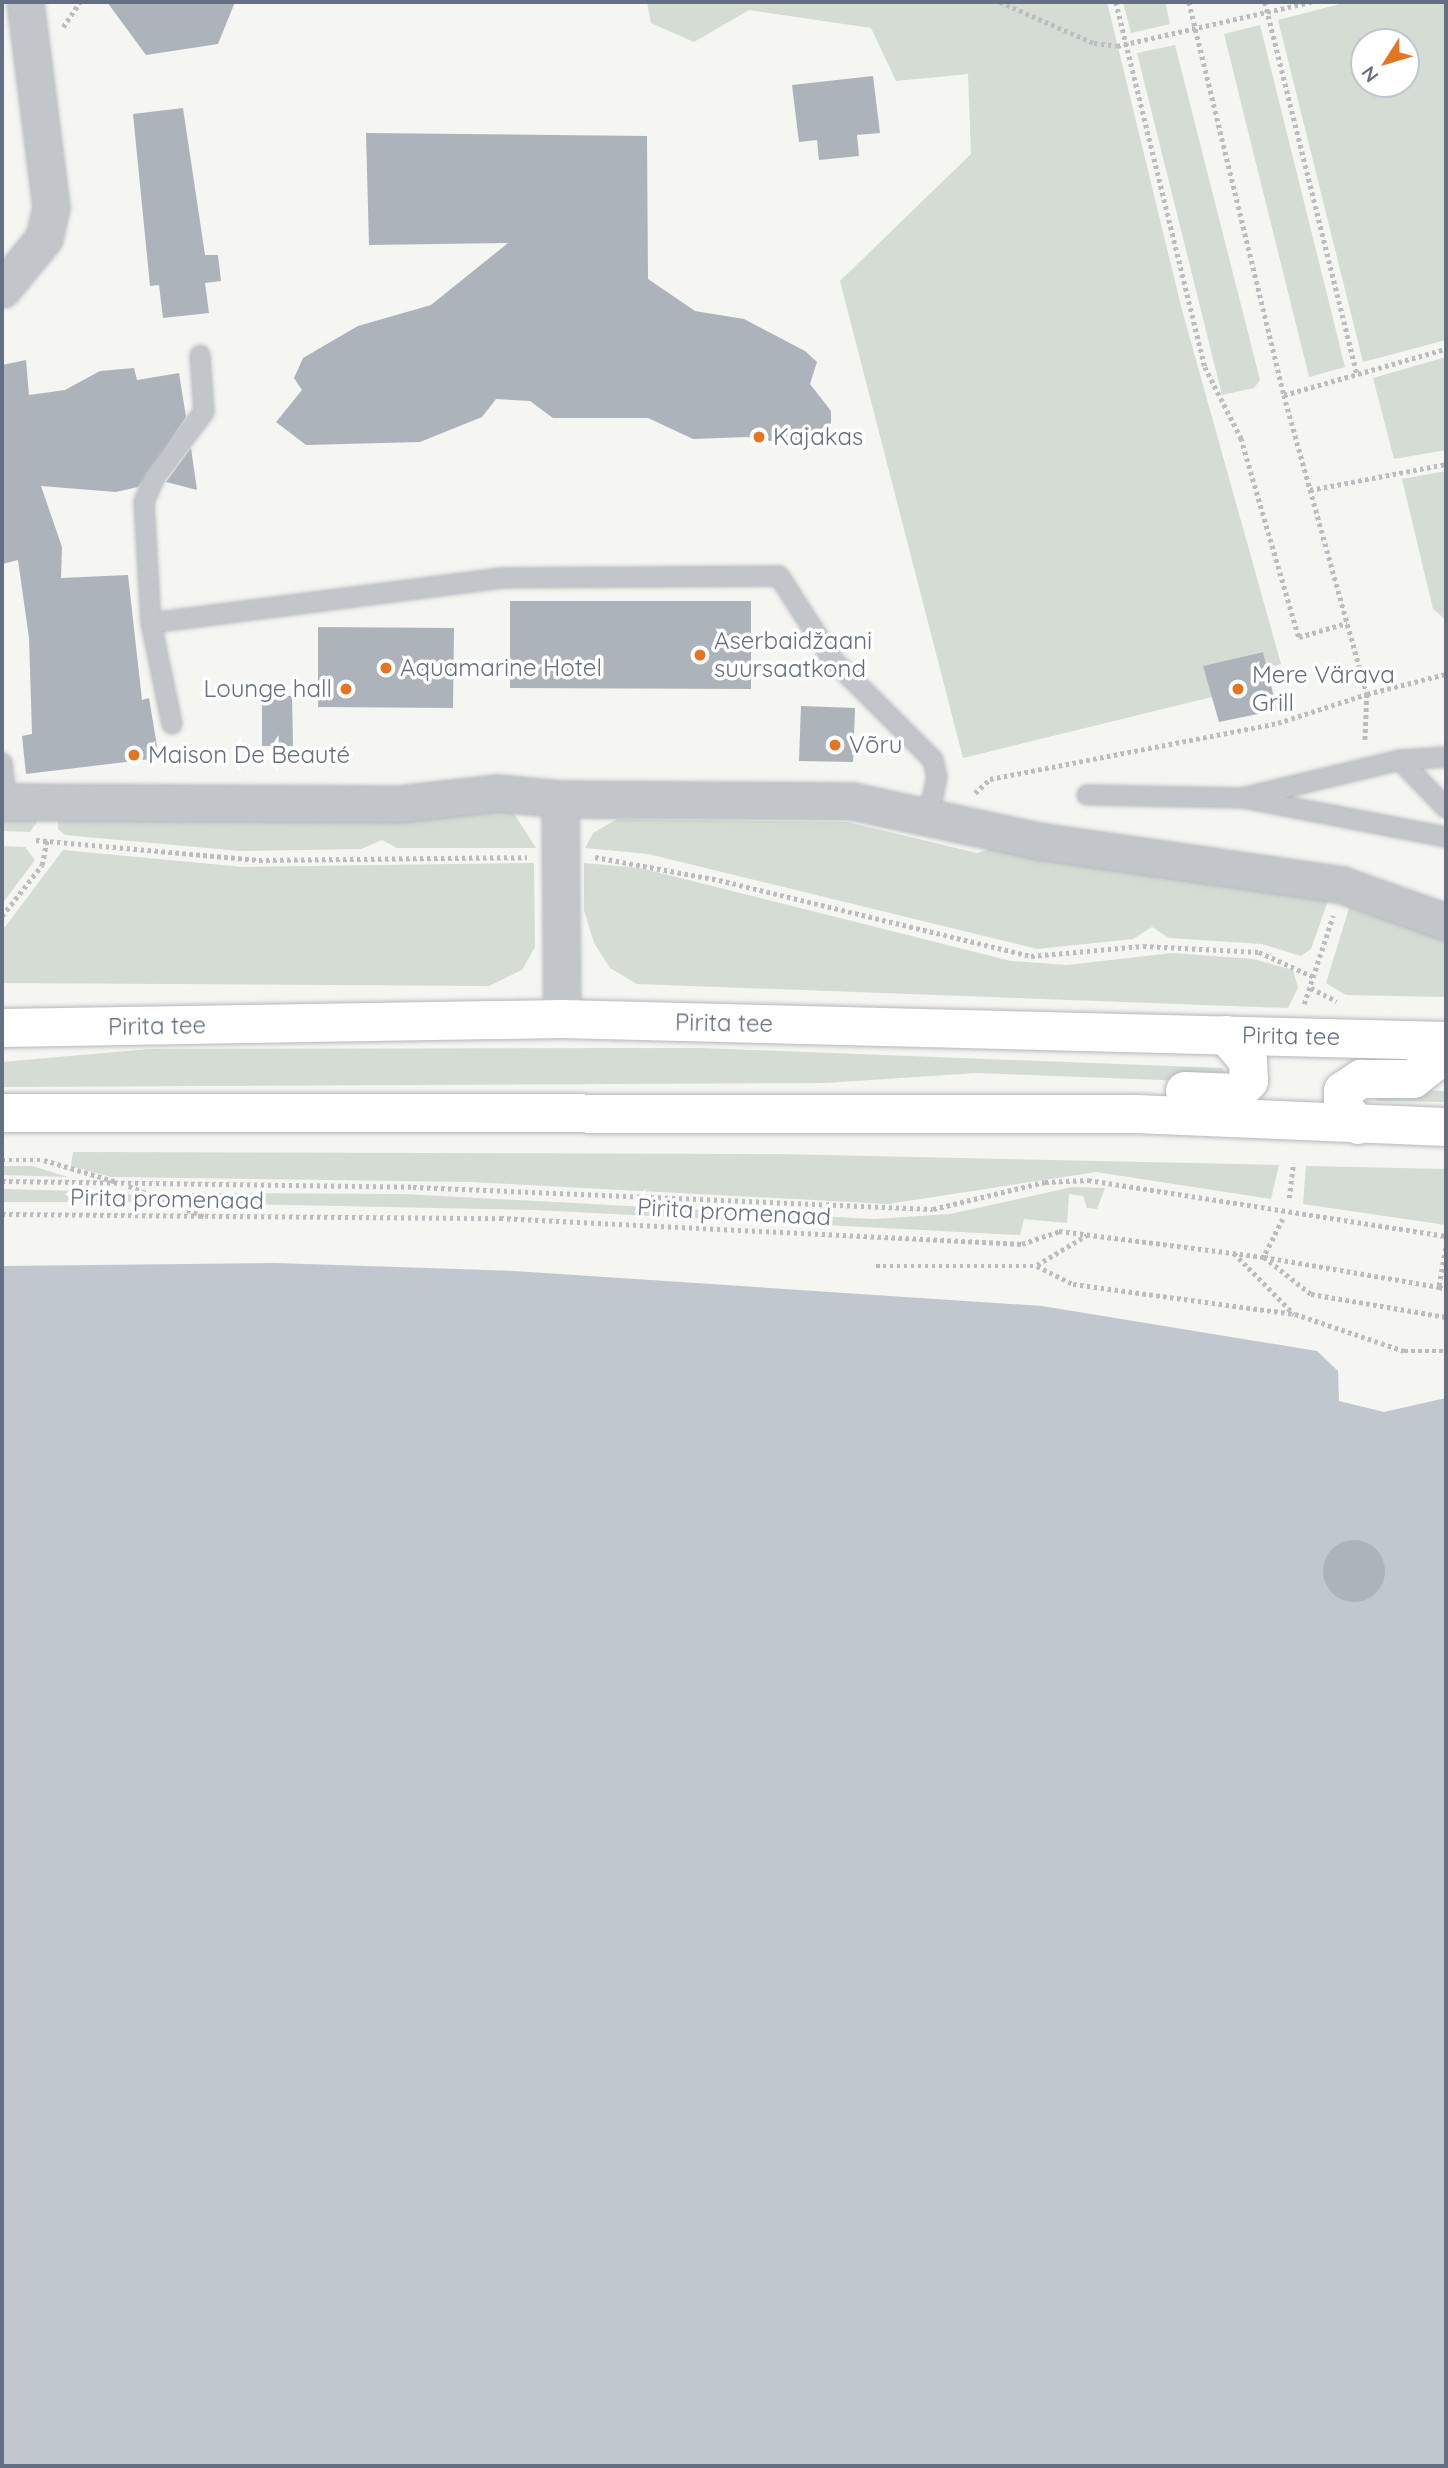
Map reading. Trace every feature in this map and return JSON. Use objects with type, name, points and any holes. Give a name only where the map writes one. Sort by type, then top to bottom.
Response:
[{"type":"main road","name":"Pirita tee","points":[[2,1028],[562,1019],[1446,1041]]},
{"type":"main road","points":[[1136,1114],[1179,1091],[1237,1093],[1249,1080],[1248,1061],[1226,1034]]},
{"type":"main road","points":[[1358,1125],[1343,1107],[1343,1091],[1360,1079],[1413,1079],[1446,1053]]},
{"type":"main road","points":[[2,1113],[1136,1114],[1446,1127]]},
{"type":"street","points":[[2,289],[44,238],[51,207],[25,2]]},
{"type":"street","points":[[5,802],[45,800],[400,804],[498,793],[560,799],[852,801],[928,819],[1342,886],[1446,922]]},
{"type":"street","points":[[560,799],[562,1019]]},
{"type":"lane","points":[[172,724],[151,623],[144,502],[154,478],[204,412],[200,355]]},
{"type":"lane","points":[[151,623],[501,578],[779,576],[832,659],[933,760],[937,777],[928,819]]},
{"type":"lane","points":[[1243,798],[1400,760],[1446,757]]},
{"type":"lane","points":[[1400,760],[1446,808]]},
{"type":"lane","points":[[2,763],[5,802]]},
{"type":"lane","points":[[1087,795],[1243,798],[1446,838]]},
{"type":"path","points":[[1000,2],[1094,43],[1127,46],[1195,27],[1311,2]]},
{"type":"path","points":[[1116,2],[1205,367],[1241,439],[1299,637],[1347,622]]},
{"type":"path","points":[[1189,2],[1284,395],[1367,694]]},
{"type":"path","points":[[1265,2],[1357,374]]},
{"type":"path","points":[[1284,395],[1446,349]]},
{"type":"path","points":[[1310,490],[1446,464]]},
{"type":"path","points":[[968,804],[990,779],[1265,726],[1367,694],[1446,674]]},
{"type":"path","points":[[2,916],[43,865],[47,840],[45,800]]},
{"type":"path","points":[[27,839],[259,860],[560,857],[632,860],[1031,956],[1143,946],[1259,952],[1314,977]]},
{"type":"path","points":[[2,1160],[44,1160],[124,1184],[209,1219]]},
{"type":"path","points":[[1289,1198],[1293,1163]]},
{"type":"path","points":[[2,1181],[413,1187],[933,1209],[1045,1182],[1088,1180],[1446,1236]]},
{"type":"path","name":"Pirita promenaad","points":[[2,1214],[209,1219],[500,1218],[1022,1244],[1059,1231],[1264,1257],[1446,1289]]},
{"type":"path","points":[[1283,1219],[1264,1257],[1311,1294],[1446,1317]]},
{"type":"path","points":[[1037,1266],[1087,1235]]},
{"type":"path","points":[[1439,1287],[1446,1248]]},
{"type":"path","points":[[1234,1253],[1294,1314]]},
{"type":"path","points":[[876,1266],[1037,1266],[1073,1284],[1294,1314],[1404,1351],[1446,1351]]},
{"type":"shaded area","points":[[647,2],[1107,2],[1182,310],[1281,664],[1267,668],[1262,652],[1204,666],[1212,697],[963,758],[840,281],[971,154],[968,74],[896,81],[871,28],[749,10],[694,42],[651,23]]},
{"type":"shaded area","points":[[1123,2],[1165,2],[1170,24],[1131,33]]},
{"type":"shaded area","points":[[1348,2],[1446,2],[1446,340],[1363,362],[1278,20]]},
{"type":"shaded area","points":[[1260,25],[1345,367],[1309,377],[1224,34]]},
{"type":"shaded area","points":[[1175,45],[1260,380],[1254,388],[1222,395],[1137,53]]},
{"type":"shaded area","points":[[1446,357],[1446,450],[1394,459],[1373,378]]},
{"type":"shaded area","points":[[1446,471],[1446,620],[1433,609],[1402,479]]},
{"type":"shaded area","points":[[465,807],[513,812],[536,848],[397,848],[382,840],[361,849],[240,851],[65,835],[58,829],[58,820]]},
{"type":"shaded area","points":[[41,816],[30,832],[2,831],[2,817]]},
{"type":"shaded area","points":[[617,819],[847,822],[977,853],[993,848],[1330,895],[1311,949],[1301,956],[1262,944],[1169,938],[1152,927],[1133,939],[1037,949],[648,854],[585,848],[593,833]]},
{"type":"shaded area","points":[[2,846],[25,847],[35,860],[2,904]]},
{"type":"shaded area","points":[[63,850],[243,867],[534,863],[535,947],[522,970],[489,986],[2,983],[2,931]]},
{"type":"shaded area","points":[[584,863],[640,868],[1011,961],[1067,965],[1172,953],[1253,959],[1293,970],[1298,988],[1288,1008],[637,984],[610,968],[594,943],[584,910]]},
{"type":"shaded area","points":[[1351,902],[1446,931],[1446,997],[1346,995],[1326,983]]},
{"type":"shaded area","points":[[701,1048],[1222,1068],[1227,1075],[1214,1082],[976,1073],[825,1083],[2,1087],[2,1062],[150,1049]]},
{"type":"shaded area","points":[[1380,1089],[1446,1091],[1446,1102],[1378,1101],[1373,1097]]},
{"type":"shaded area","points":[[73,1152],[778,1154],[1279,1165],[1271,1199],[1096,1172],[888,1204],[472,1182],[111,1177],[71,1166]]},
{"type":"shaded area","points":[[2,1166],[32,1166],[68,1177],[2,1175]]},
{"type":"shaded area","points":[[1306,1166],[1446,1169],[1446,1225],[1303,1204]]},
{"type":"shaded area","points":[[1072,1187],[1105,1188],[1097,1209],[1087,1208],[1083,1196],[1069,1194],[1067,1223],[1024,1219],[1020,1235],[536,1210],[200,1203],[174,1193],[403,1194],[874,1219],[950,1214]]},
{"type":"shaded area","points":[[2,1189],[123,1192],[155,1202],[2,1202]]},
{"type":"shaded area","points":[[275,1263],[514,1271],[1042,1306],[1317,1351],[1338,1371],[1339,1401],[1384,1412],[1446,1398],[1446,2466],[2,2466],[2,1266]]},
{"type":"building","points":[[107,2],[235,2],[218,44],[146,55]]},
{"type":"building","points":[[873,76],[880,133],[857,135],[859,156],[819,160],[817,140],[799,142],[792,85]]},
{"type":"building","points":[[183,108],[205,255],[218,255],[221,281],[205,283],[209,313],[163,318],[159,285],[150,286],[133,114]]},
{"type":"building","points":[[366,133],[647,136],[648,279],[695,311],[744,319],[805,351],[817,362],[810,384],[831,411],[831,423],[794,445],[747,437],[693,439],[648,418],[553,418],[530,401],[496,399],[482,417],[420,442],[306,445],[276,422],[302,390],[294,378],[303,358],[358,326],[431,305],[508,243],[369,245]]},
{"type":"building","points":[[26,360],[29,395],[65,390],[100,371],[134,368],[137,380],[179,373],[186,417],[138,487],[116,492],[41,486],[62,547],[61,578],[128,575],[142,700],[149,698],[159,758],[26,774],[22,736],[32,734],[29,638],[18,560],[2,564],[2,365]]},
{"type":"building","points":[[191,448],[197,490],[166,482]]},
{"type":"building","points":[[510,601],[751,601],[751,689],[510,688]]},
{"type":"building","name":"Aquamarine Hotel","points":[[318,627],[454,628],[453,708],[318,707]]},
{"type":"building","points":[[1263,652],[1277,710],[1219,722],[1203,666]]},
{"type":"building","points":[[262,696],[292,696],[293,746],[262,746]]},
{"type":"building","points":[[801,706],[855,708],[853,762],[799,761]]},
{"type":"building","points":[[1354,1540],[1376,1549],[1385,1571],[1376,1593],[1354,1602],[1332,1593],[1323,1571],[1332,1549]]},
{"type":"place","name":"Kajakas","points":[[759,437]]},
{"type":"place","name":"Aserbaidžaani suursaatkond","points":[[700,655]]},
{"type":"place","name":"Aquamarine Hotel","points":[[386,668]]},
{"type":"place","name":"Lounge hall","points":[[346,689]]},
{"type":"place","name":"Mere Värava Grill","points":[[1238,689]]},
{"type":"place","name":"Võru","points":[[835,745]]},
{"type":"place","name":"Maison De Beauté","points":[[134,755]]}]
